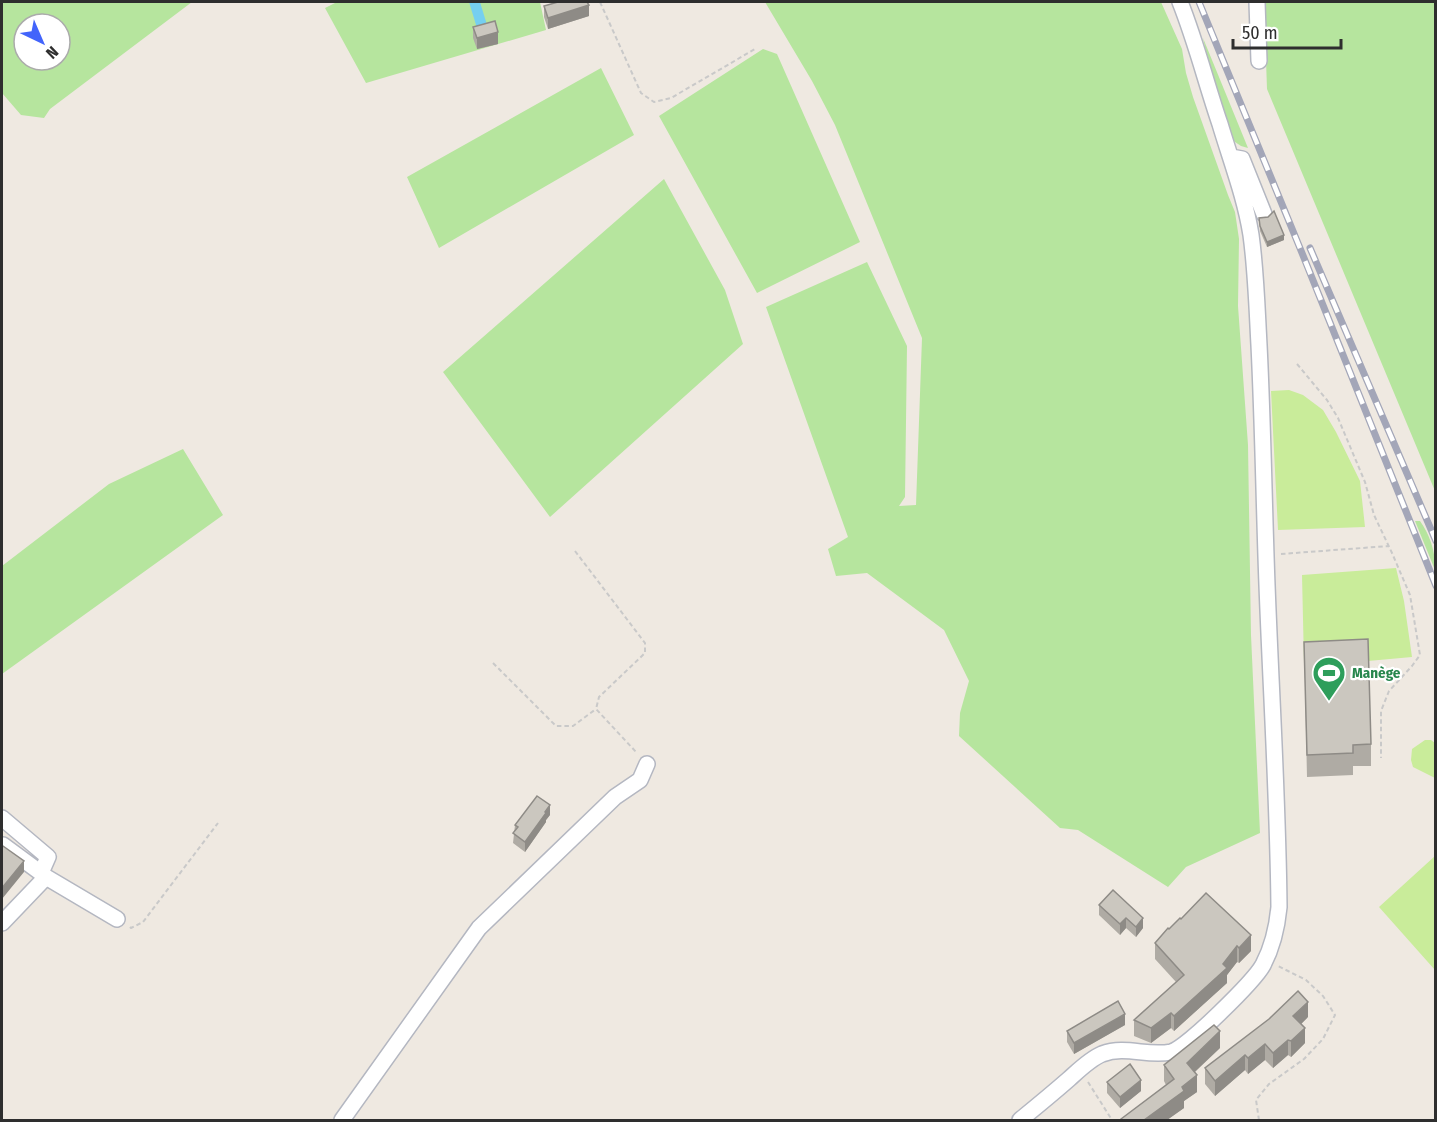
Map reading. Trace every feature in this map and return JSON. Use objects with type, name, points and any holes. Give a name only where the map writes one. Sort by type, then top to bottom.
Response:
[{"type":"street","points":[[1020,1120],[1100,1055],[1115,1050],[1158,1053],[1173,1052],[1179,1048],[1199,1032],[1251,981],[1263,966],[1271,950],[1276,930],[1279,907],[1275,742],[1256,285],[1247,214],[1197,47],[1180,2]]},
{"type":"street","points":[[1257,2],[1259,61]]},
{"type":"street","points":[[1231,157],[1242,159],[1264,214]]},
{"type":"street","points":[[342,1120],[479,928],[615,797],[640,780],[647,764]]},
{"type":"street","points":[[2,818],[48,857],[43,875],[2,923]]},
{"type":"street","points":[[2,846],[43,875],[117,919]]},
{"type":"path","points":[[600,2],[641,93],[654,102],[671,98],[755,49]]},
{"type":"path","points":[[1297,364],[1327,400],[1338,418],[1365,482],[1374,515],[1410,595],[1420,655],[1389,691],[1381,711],[1381,758]]},
{"type":"path","points":[[1266,555],[1389,546]]},
{"type":"path","points":[[493,663],[556,726],[573,726],[596,709],[599,697],[645,653],[645,643],[575,551]]},
{"type":"path","points":[[596,709],[647,764]]},
{"type":"path","points":[[117,919],[131,928],[143,922],[218,823]]},
{"type":"path","points":[[1258,1120],[1256,1100],[1269,1084],[1304,1059],[1323,1039],[1335,1015],[1323,996],[1306,980],[1267,958]]},
{"type":"path","points":[[1081,1069],[1112,1120]]},
{"type":"green space","points":[[2,2],[192,2],[50,109],[44,118],[21,115],[2,93]]},
{"type":"green space","points":[[337,2],[540,2],[546,30],[366,83],[325,8]]},
{"type":"green space","points":[[765,2],[1161,2],[1182,49],[1193,97],[1235,212],[1239,239],[1238,306],[1248,445],[1251,635],[1260,833],[1186,867],[1168,887],[1078,830],[1060,828],[959,736],[960,713],[969,681],[944,630],[867,573],[836,576],[828,549],[848,537],[766,307],[867,262],[907,346],[905,497],[899,506],[916,505],[922,338],[835,125]]},
{"type":"green space","points":[[1264,2],[1435,2],[1435,491],[1267,89]]},
{"type":"green space","points":[[1203,38],[1248,148],[1235,142],[1230,135],[1215,94]]},
{"type":"green space","points":[[763,49],[777,54],[860,242],[757,293],[659,116]]},
{"type":"green space","points":[[601,68],[634,135],[439,248],[407,177]]},
{"type":"green space","points":[[664,179],[725,290],[743,344],[550,517],[443,372]]},
{"type":"green space","points":[[1289,390],[1303,395],[1323,410],[1336,432],[1360,481],[1365,527],[1278,530],[1271,391]]},
{"type":"green space","points":[[183,449],[223,515],[2,674],[2,566],[109,484]]},
{"type":"green space","points":[[1415,521],[1420,521],[1427,532],[1433,551],[1435,570]]},
{"type":"green space","points":[[1396,568],[1404,601],[1412,657],[1304,663],[1302,575]]},
{"type":"green space","points":[[1425,740],[1435,743],[1435,778],[1413,767],[1411,760],[1412,749]]},
{"type":"green space","points":[[1435,856],[1435,970],[1379,907]]},
{"type":"water","points":[[469,2],[480,2],[487,25],[477,28]]},
{"type":"building","points":[[558,2],[587,2],[589,5],[548,18],[544,6]]},
{"type":"building","points":[[495,21],[498,32],[477,38],[473,27]]},
{"type":"building","points":[[1274,211],[1284,235],[1267,242],[1259,218],[1268,217]]},
{"type":"building","points":[[1368,639],[1371,744],[1353,745],[1353,753],[1307,755],[1304,642]]},
{"type":"building","points":[[537,796],[550,805],[525,842],[513,833],[518,827],[515,825]]},
{"type":"building","points":[[3,846],[24,861],[2,888],[2,848]]},
{"type":"building","points":[[1113,890],[1143,918],[1136,927],[1126,918],[1120,924],[1099,905]]},
{"type":"building","points":[[1206,893],[1251,935],[1239,948],[1237,946],[1223,964],[1227,968],[1174,1016],[1171,1013],[1151,1028],[1134,1020],[1184,975],[1155,943]]},
{"type":"building","points":[[1298,991],[1308,1002],[1293,1016],[1305,1028],[1273,1053],[1265,1044],[1248,1058],[1245,1055],[1215,1081],[1205,1068],[1269,1019]]},
{"type":"building","points":[[1118,1001],[1125,1014],[1074,1043],[1067,1031]]},
{"type":"building","points":[[1214,1025],[1220,1031],[1187,1063],[1197,1075],[1182,1087],[1184,1091],[1144,1120],[1122,1120],[1174,1079],[1164,1065]]},
{"type":"building","points":[[1130,1064],[1141,1080],[1120,1097],[1107,1082]]},
{"type":"railway","points":[[1199,2],[1436,586]]},
{"type":"railway","points":[[1310,248],[1436,541]]},
{"type":"place","name":"Manège","points":[[1329,702]]}]
